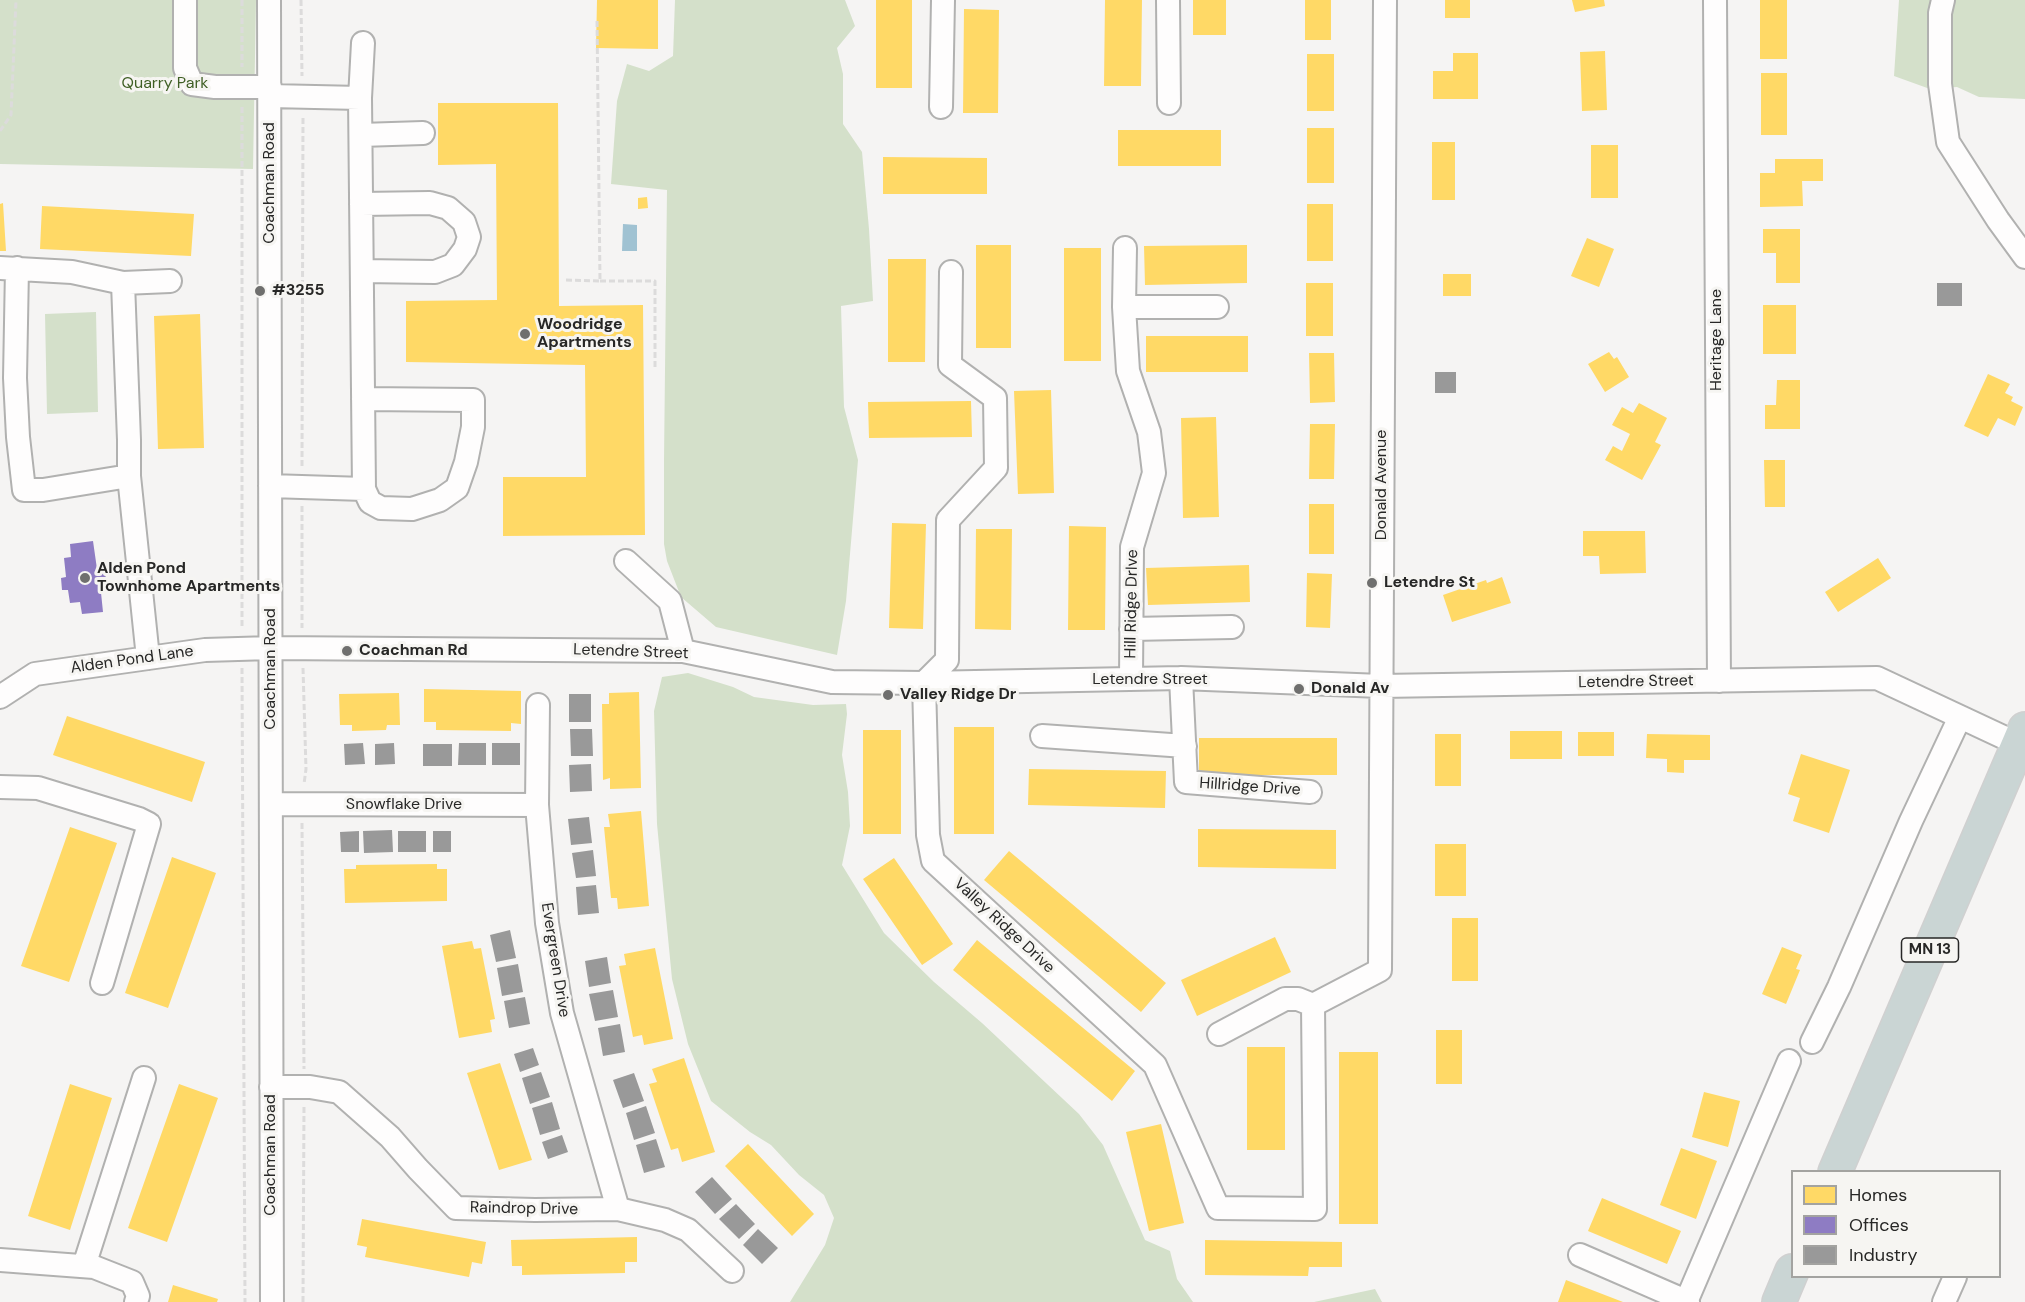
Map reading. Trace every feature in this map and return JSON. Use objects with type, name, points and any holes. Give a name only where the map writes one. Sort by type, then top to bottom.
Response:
[{"type":"highway","name":"MN 13","points":[[1836,1170],[2022,737]]},
{"type":"highway","points":[[1779,1302],[1791,1273]]},
{"type":"street","points":[[185,0],[185,68],[192,84],[360,98]]},
{"type":"street","name":"Coachman Road","points":[[270,0],[272,1302]]},
{"type":"street","points":[[941,106],[943,0]]},
{"type":"street","points":[[1168,0],[1169,103]]},
{"type":"street","name":"Donald Avenue","points":[[1313,1005],[1380,970],[1385,0]]},
{"type":"street","name":"Heritage Lane","points":[[1714,0],[1719,681]]},
{"type":"street","points":[[1943,0],[1940,13],[1940,84],[1948,141],[1998,220],[2025,257]]},
{"type":"street","points":[[363,43],[360,98],[361,135],[361,204],[362,271],[363,399],[364,489],[370,502],[381,508],[412,509],[440,500],[457,488],[463,474],[468,450],[473,400],[363,399]]},
{"type":"street","points":[[361,135],[423,133]]},
{"type":"street","points":[[361,204],[430,202],[448,208],[464,222],[469,237],[465,249],[453,265],[435,272],[362,271]]},
{"type":"street","name":"Hill Ridge DrIve","points":[[1125,248],[1124,307],[1128,371],[1149,432],[1154,473],[1132,547],[1131,679]]},
{"type":"street","points":[[129,476],[43,490],[24,490],[18,437],[8,268],[72,273],[123,283],[170,281]]},
{"type":"street","points":[[924,683],[947,660],[948,520],[996,468],[995,398],[950,365],[951,273]]},
{"type":"street","points":[[123,283],[129,476],[148,658]]},
{"type":"street","points":[[1124,307],[1217,307]]},
{"type":"street","points":[[270,486],[364,489]]},
{"type":"street","points":[[626,561],[670,601],[683,651]]},
{"type":"street","points":[[1131,629],[1232,627]]},
{"type":"street","name":"Letendre Street","points":[[271,648],[683,651],[832,681],[924,683],[1181,678],[1381,686],[1876,678],[1960,717],[2022,737]]},
{"type":"street","name":"Alden Pond Lane","points":[[0,697],[35,674],[205,650],[271,648]]},
{"type":"street","name":"Hillridge Drive","points":[[1181,678],[1186,782],[1310,792]]},
{"type":"street","name":"Valley Ridge Drive","points":[[924,683],[928,835],[933,861],[1155,1065],[1218,1208],[1314,1209],[1313,1005]]},
{"type":"street","name":"Evergreen Drive","points":[[538,705],[537,805],[547,923],[562,1013],[618,1209]]},
{"type":"street","points":[[1812,1042],[1960,717]]},
{"type":"street","points":[[1042,736],[1185,746]]},
{"type":"street","points":[[0,787],[38,788],[149,824],[102,983]]},
{"type":"street","name":"Snowflake Drive","points":[[271,804],[537,805]]},
{"type":"street","points":[[1219,1034],[1285,999],[1298,999],[1313,1005]]},
{"type":"street","points":[[1580,1255],[1687,1302],[1789,1061]]},
{"type":"street","points":[[84,1266],[144,1078]]},
{"type":"street","name":"Raindrop Drive","points":[[271,1087],[310,1087],[339,1092],[390,1137],[456,1208],[618,1209],[665,1220],[688,1230],[732,1271]]},
{"type":"street","points":[[0,1260],[94,1267],[132,1282],[138,1296],[136,1302]]},
{"type":"street","points":[[1944,1302],[1955,1278]]},
{"type":"path","points":[[0,130],[11,115],[16,0]]},
{"type":"path","points":[[597,19],[600,280]]},
{"type":"path","points":[[566,280],[655,281],[655,368]]},
{"type":"green space","name":"Quarry Park","points":[[0,0],[256,0],[253,169],[0,164]]},
{"type":"green space","points":[[675,0],[845,0],[855,26],[837,48],[843,74],[843,124],[862,152],[873,301],[841,306],[844,407],[858,460],[846,601],[837,655],[716,627],[681,597],[667,561],[664,544],[664,460],[667,190],[611,184],[617,101],[627,64],[649,71],[673,56]]},
{"type":"green space","points":[[1899,0],[2025,0],[2025,99],[1979,97],[1957,87],[1930,89],[1894,76]]},
{"type":"green space","points":[[96,312],[98,412],[47,414],[45,314]]},
{"type":"green space","points":[[688,673],[733,687],[754,697],[813,705],[846,704],[842,755],[848,792],[850,826],[842,865],[884,933],[934,982],[982,1023],[1079,1114],[1103,1145],[1145,1240],[1170,1251],[1177,1279],[1193,1302],[790,1302],[825,1245],[834,1218],[824,1195],[799,1175],[771,1145],[750,1132],[711,1101],[688,1044],[672,979],[657,824],[654,711],[662,677]]},
{"type":"green space","points":[[1375,1289],[1382,1302],[1314,1302]]},
{"type":"water","points":[[623,224],[637,225],[637,251],[622,251]]},
{"type":"building: Homes","points":[[597,0],[658,0],[658,49],[596,48]]},
{"type":"building: Homes","points":[[876,0],[912,0],[912,88],[876,88]]},
{"type":"building: Homes","points":[[1105,0],[1142,0],[1141,86],[1104,86]]},
{"type":"building: Homes","points":[[1193,0],[1226,0],[1226,35],[1193,35]]},
{"type":"building: Homes","points":[[1305,0],[1331,0],[1331,40],[1305,40]]},
{"type":"building: Homes","points":[[1445,0],[1470,0],[1470,18],[1445,18]]},
{"type":"building: Homes","points":[[1572,0],[1604,0],[1605,6],[1575,12]]},
{"type":"building: Homes","points":[[1760,0],[1787,0],[1787,59],[1760,59]]},
{"type":"building: Homes","points":[[964,9],[999,10],[998,113],[963,113]]},
{"type":"building: Homes","points":[[1605,51],[1607,110],[1582,111],[1580,52]]},
{"type":"building: Homes","points":[[1453,53],[1478,53],[1478,99],[1433,99],[1433,71],[1453,71]]},
{"type":"building: Homes","points":[[1307,54],[1334,54],[1334,111],[1307,111]]},
{"type":"building: Homes","points":[[1761,73],[1787,73],[1787,135],[1761,135]]},
{"type":"building: Homes","name":"Woodridge Apartments","points":[[438,103],[558,103],[559,306],[643,305],[645,535],[503,536],[503,477],[586,477],[585,365],[406,362],[406,301],[497,300],[496,164],[438,165]]},
{"type":"building: Homes","points":[[1307,128],[1334,128],[1334,183],[1307,183]]},
{"type":"building: Homes","points":[[1118,130],[1221,130],[1221,166],[1118,166]]},
{"type":"building: Homes","points":[[1432,142],[1455,142],[1455,200],[1432,200]]},
{"type":"building: Homes","points":[[1591,145],[1618,145],[1618,198],[1591,198]]},
{"type":"building: Homes","points":[[883,157],[987,158],[987,194],[883,194]]},
{"type":"building: Homes","points":[[1775,159],[1823,159],[1823,181],[1802,181],[1803,206],[1760,207],[1760,173],[1775,173]]},
{"type":"building: Homes","points":[[647,197],[648,208],[638,209],[638,198]]},
{"type":"building: Homes","points":[[3,203],[6,251],[0,251],[0,204]]},
{"type":"building: Homes","points":[[1307,204],[1333,204],[1333,261],[1307,261]]},
{"type":"building: Homes","points":[[42,206],[194,214],[191,256],[40,249]]},
{"type":"building: Homes","points":[[1763,229],[1800,229],[1800,283],[1776,283],[1776,253],[1763,253]]},
{"type":"building: Homes","points":[[1587,238],[1614,249],[1599,287],[1571,276]]},
{"type":"building: Homes","points":[[976,245],[1011,245],[1011,348],[976,348]]},
{"type":"building: Homes","points":[[1247,245],[1247,283],[1145,285],[1144,246]]},
{"type":"building: Homes","points":[[1064,248],[1101,248],[1101,361],[1064,361]]},
{"type":"building: Homes","points":[[888,259],[926,259],[925,362],[888,362]]},
{"type":"building: Homes","points":[[1443,274],[1471,274],[1471,296],[1443,296]]},
{"type":"building: Homes","points":[[1306,283],[1333,283],[1333,336],[1306,336]]},
{"type":"building: Homes","points":[[1763,305],[1796,305],[1796,354],[1763,354]]},
{"type":"building: Homes","points":[[200,314],[204,448],[158,449],[154,316]]},
{"type":"building: Homes","points":[[1146,336],[1248,336],[1248,372],[1146,372]]},
{"type":"building: Homes","points":[[1609,352],[1614,359],[1617,357],[1629,377],[1605,392],[1588,364]]},
{"type":"building: Homes","points":[[1309,353],[1334,353],[1335,402],[1310,403]]},
{"type":"building: Homes","points":[[1988,374],[2010,384],[2005,393],[2013,397],[2011,401],[2023,407],[2015,426],[1998,418],[1988,437],[1964,426]]},
{"type":"building: Homes","points":[[1777,380],[1800,380],[1800,429],[1765,429],[1765,405],[1776,405]]},
{"type":"building: Homes","points":[[1051,390],[1054,493],[1018,494],[1014,391]]},
{"type":"building: Homes","points":[[971,401],[972,437],[869,438],[868,402]]},
{"type":"building: Homes","points":[[1639,403],[1667,418],[1655,442],[1661,445],[1642,480],[1605,460],[1613,446],[1622,451],[1630,434],[1612,425],[1622,407],[1633,413]]},
{"type":"building: Homes","points":[[1216,417],[1219,517],[1183,518],[1181,418]]},
{"type":"building: Homes","points":[[1310,424],[1335,424],[1334,479],[1309,479]]},
{"type":"building: Homes","points":[[1764,460],[1785,460],[1785,507],[1765,507]]},
{"type":"building: Homes","points":[[1309,504],[1334,504],[1334,554],[1309,554]]},
{"type":"building: Homes","points":[[892,523],[926,524],[923,629],[889,628]]},
{"type":"building: Homes","points":[[1069,526],[1106,527],[1105,630],[1068,630]]},
{"type":"building: Homes","points":[[976,529],[1012,529],[1011,630],[975,629]]},
{"type":"building: Homes","points":[[1583,531],[1645,531],[1646,573],[1600,574],[1599,556],[1583,556]]},
{"type":"building: Homes","points":[[1878,558],[1891,578],[1838,612],[1825,592]]},
{"type":"building: Homes","points":[[1249,565],[1250,602],[1148,605],[1146,568]]},
{"type":"building: Homes","points":[[1307,573],[1332,574],[1330,628],[1306,627]]},
{"type":"building: Homes","points":[[1502,577],[1511,603],[1452,622],[1443,595]]},
{"type":"building: Homes","points":[[424,689],[521,691],[521,724],[511,723],[511,731],[436,730],[436,722],[424,722]]},
{"type":"building: Homes","points":[[639,692],[641,788],[610,789],[610,778],[603,780],[602,704],[609,704],[609,693]]},
{"type":"building: Homes","points":[[399,693],[400,725],[387,725],[386,730],[352,731],[352,725],[340,725],[339,694]]},
{"type":"building: Homes","points":[[67,716],[205,762],[192,802],[53,755]]},
{"type":"building: Homes","points":[[954,727],[994,727],[994,834],[954,834]]},
{"type":"building: Homes","points":[[863,730],[901,730],[901,834],[863,834]]},
{"type":"building: Homes","points":[[1510,731],[1562,731],[1562,759],[1510,759]]},
{"type":"building: Homes","points":[[1578,732],[1614,732],[1614,756],[1578,756]]},
{"type":"building: Homes","points":[[1435,734],[1461,734],[1461,786],[1435,786]]},
{"type":"building: Homes","points":[[1647,734],[1710,735],[1710,760],[1684,760],[1684,773],[1667,772],[1667,759],[1646,758]]},
{"type":"building: Homes","points":[[1199,738],[1337,738],[1337,775],[1199,775]]},
{"type":"building: Homes","points":[[1801,754],[1850,770],[1829,833],[1793,821],[1800,798],[1788,794]]},
{"type":"building: Homes","points":[[1029,769],[1166,771],[1165,808],[1028,805]]},
{"type":"building: Homes","points":[[641,811],[649,906],[618,909],[617,898],[611,898],[604,827],[610,827],[608,814]]},
{"type":"building: Homes","points":[[70,827],[117,843],[69,982],[21,966]]},
{"type":"building: Homes","points":[[1198,829],[1336,830],[1336,869],[1198,867]]},
{"type":"building: Homes","points":[[1435,844],[1466,844],[1466,896],[1435,896]]},
{"type":"building: Homes","points":[[1009,851],[1166,983],[1141,1012],[984,880]]},
{"type":"building: Homes","points":[[172,857],[216,873],[168,1008],[125,993]]},
{"type":"building: Homes","points":[[894,858],[953,944],[922,965],[863,879]]},
{"type":"building: Homes","points":[[437,864],[437,869],[447,869],[447,901],[345,903],[344,869],[356,869],[356,865]]},
{"type":"building: Homes","points":[[1452,918],[1478,918],[1478,981],[1452,981]]},
{"type":"building: Homes","points":[[1275,937],[1291,972],[1197,1016],[1181,980]]},
{"type":"building: Homes","points":[[977,940],[1135,1071],[1112,1101],[953,970]]},
{"type":"building: Homes","points":[[472,941],[474,949],[481,948],[495,1019],[490,1020],[492,1032],[459,1038],[442,946]]},
{"type":"building: Homes","points":[[1782,947],[1802,955],[1796,969],[1800,970],[1786,1004],[1762,994]]},
{"type":"building: Homes","points":[[655,948],[673,1039],[644,1045],[642,1035],[633,1037],[619,966],[626,965],[624,954]]},
{"type":"building: Homes","points":[[1436,1030],[1462,1030],[1462,1084],[1436,1084]]},
{"type":"building: Homes","points":[[1247,1047],[1285,1047],[1285,1150],[1247,1150]]},
{"type":"building: Homes","points":[[1339,1052],[1378,1052],[1378,1224],[1339,1224]]},
{"type":"building: Homes","points":[[684,1058],[715,1152],[682,1162],[678,1148],[671,1150],[649,1084],[657,1082],[652,1069]]},
{"type":"building: Homes","points":[[500,1063],[532,1160],[499,1170],[467,1073]]},
{"type":"building: Homes","points":[[70,1084],[112,1098],[70,1230],[28,1216]]},
{"type":"building: Homes","points":[[179,1084],[218,1098],[167,1242],[128,1228]]},
{"type":"building: Homes","points":[[1704,1092],[1740,1101],[1728,1147],[1692,1137]]},
{"type":"building: Homes","points":[[1161,1124],[1184,1223],[1149,1231],[1126,1132]]},
{"type":"building: Homes","points":[[748,1144],[814,1214],[792,1236],[725,1166]]},
{"type":"building: Homes","points":[[1681,1148],[1717,1161],[1696,1219],[1660,1205]]},
{"type":"building: Homes","points":[[1602,1198],[1681,1231],[1667,1264],[1588,1231]]},
{"type":"building: Homes","points":[[362,1219],[486,1242],[482,1264],[472,1262],[469,1277],[365,1257],[367,1247],[357,1245]]},
{"type":"building: Homes","points":[[637,1237],[637,1262],[625,1262],[625,1273],[522,1275],[522,1266],[512,1266],[511,1240]]},
{"type":"building: Homes","points":[[1205,1240],[1342,1242],[1342,1267],[1309,1267],[1308,1276],[1205,1275]]},
{"type":"building: Homes","points":[[1566,1280],[1623,1302],[1558,1302]]},
{"type":"building: Homes","points":[[173,1285],[218,1299],[217,1302],[168,1302]]},
{"type":"building: Offices","name":"Alden Pond Townhome Apartments","points":[[93,541],[97,569],[105,569],[106,582],[100,583],[103,612],[82,614],[80,602],[70,603],[68,590],[62,590],[61,578],[66,577],[64,558],[71,557],[70,544]]},
{"type":"building: Industry","points":[[1937,283],[1962,283],[1962,306],[1937,306]]},
{"type":"building: Industry","points":[[1435,372],[1456,372],[1456,393],[1435,393]]},
{"type":"building: Industry","points":[[569,694],[591,694],[591,722],[569,722]]},
{"type":"building: Industry","points":[[570,729],[592,729],[593,756],[571,756]]},
{"type":"building: Industry","points":[[363,743],[365,764],[345,765],[344,744]]},
{"type":"building: Industry","points":[[394,743],[395,764],[375,765],[375,744]]},
{"type":"building: Industry","points":[[459,743],[486,743],[486,765],[458,765]]},
{"type":"building: Industry","points":[[492,743],[520,743],[520,765],[492,765]]},
{"type":"building: Industry","points":[[423,744],[452,744],[452,766],[423,766]]},
{"type":"building: Industry","points":[[591,764],[592,791],[570,792],[569,765]]},
{"type":"building: Industry","points":[[589,817],[592,843],[571,845],[568,819]]},
{"type":"building: Industry","points":[[392,830],[393,852],[364,853],[363,831]]},
{"type":"building: Industry","points":[[359,831],[359,852],[341,852],[340,832]]},
{"type":"building: Industry","points":[[398,831],[426,831],[426,852],[398,852]]},
{"type":"building: Industry","points":[[433,831],[451,831],[451,852],[433,852]]},
{"type":"building: Industry","points":[[593,850],[596,876],[576,878],[572,853]]},
{"type":"building: Industry","points":[[596,885],[599,913],[578,915],[576,887]]},
{"type":"building: Industry","points":[[510,930],[516,958],[496,962],[490,935]]},
{"type":"building: Industry","points":[[607,957],[611,983],[589,987],[585,961]]},
{"type":"building: Industry","points":[[518,964],[523,992],[502,996],[497,968]]},
{"type":"building: Industry","points":[[613,990],[618,1017],[595,1021],[589,994]]},
{"type":"building: Industry","points":[[525,997],[530,1024],[509,1028],[504,1001]]},
{"type":"building: Industry","points":[[620,1024],[625,1052],[603,1056],[598,1028]]},
{"type":"building: Industry","points":[[533,1048],[539,1065],[520,1072],[514,1054]]},
{"type":"building: Industry","points":[[541,1072],[550,1097],[530,1104],[522,1078]]},
{"type":"building: Industry","points":[[634,1073],[644,1101],[623,1108],[613,1080]]},
{"type":"building: Industry","points":[[552,1102],[560,1129],[540,1135],[532,1108]]},
{"type":"building: Industry","points":[[646,1106],[655,1133],[634,1140],[626,1113]]},
{"type":"building: Industry","points":[[562,1135],[568,1152],[548,1159],[542,1142]]},
{"type":"building: Industry","points":[[656,1139],[665,1167],[644,1173],[636,1145]]},
{"type":"building: Industry","points":[[712,1177],[732,1199],[715,1214],[695,1192]]},
{"type":"building: Industry","points":[[736,1204],[755,1224],[739,1239],[719,1219]]},
{"type":"building: Industry","points":[[758,1229],[778,1248],[762,1264],[743,1245]]},
{"type":"place","name":"#3255","points":[[260,291]]},
{"type":"place","name":"Woodridge Apartments","points":[[525,334]]},
{"type":"place","name":"Alden Pond Townhome Apartments","points":[[85,578]]},
{"type":"place","name":"Letendre St","points":[[1372,583]]},
{"type":"place","name":"Coachman Rd","points":[[347,651]]},
{"type":"place","name":"Donald Av","points":[[1299,689]]},
{"type":"place","name":"Valley Ridge Dr","points":[[888,695]]}]
